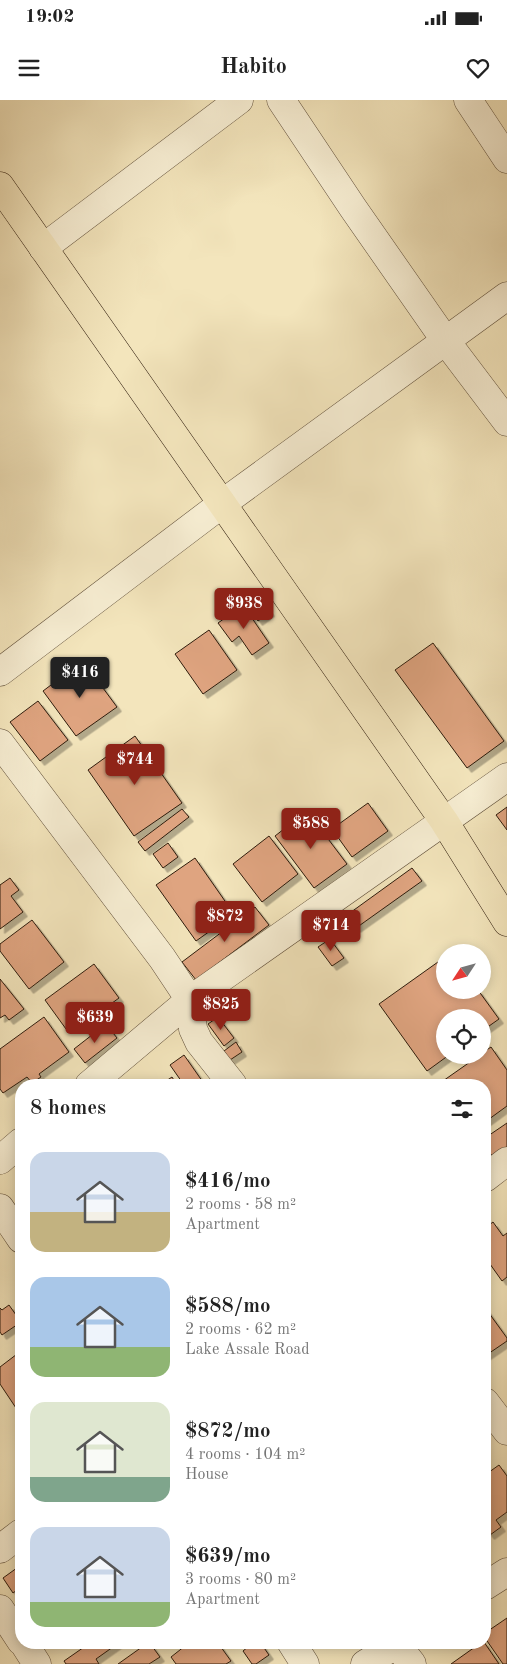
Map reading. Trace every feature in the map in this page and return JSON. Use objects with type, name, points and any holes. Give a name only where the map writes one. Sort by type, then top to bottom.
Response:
[{"type":"main road","points":[[0,186],[444,821],[507,922]]},
{"type":"street","points":[[43,248],[239,100]]},
{"type":"street","points":[[281,100],[444,340],[507,422]]},
{"type":"street","points":[[468,100],[507,158]]},
{"type":"street","points":[[0,672],[223,503],[444,340],[507,296]]},
{"type":"street","points":[[0,742],[162,958],[190,1000],[193,1029],[199,1042],[228,1079]]},
{"type":"street","points":[[96,1079],[190,1000],[507,777]]},
{"type":"street","points":[[0,1160],[15,1147]]},
{"type":"street","points":[[491,1173],[507,1161]]},
{"type":"street","points":[[0,1208],[15,1230]]},
{"type":"street","points":[[491,1410],[507,1431]]},
{"type":"street","points":[[0,1549],[15,1538]]},
{"type":"street","points":[[491,1582],[507,1572]]},
{"type":"street","points":[[0,1609],[15,1632]]},
{"type":"street","points":[[27,1649],[37,1664]]},
{"type":"street","points":[[295,1649],[305,1664]]},
{"type":"street","points":[[365,1664],[403,1650]]},
{"type":"building","points":[[256,593],[270,612],[258,621],[244,602]]},
{"type":"building","points":[[243,605],[269,643],[252,655],[239,636],[232,642],[218,623]]},
{"type":"building","points":[[209,630],[237,670],[203,694],[175,654]]},
{"type":"building","points":[[433,643],[504,741],[467,768],[395,670]]},
{"type":"building","points":[[83,661],[117,707],[76,736],[43,691]]},
{"type":"building","points":[[38,701],[68,740],[40,761],[10,722]]},
{"type":"building","points":[[135,736],[182,803],[134,836],[88,770]]},
{"type":"building","points":[[368,803],[388,831],[352,857],[332,829]]},
{"type":"building","points":[[507,807],[507,830],[496,815]]},
{"type":"building","points":[[182,809],[189,817],[145,851],[138,842]]},
{"type":"building","points":[[307,811],[347,864],[314,888],[275,836]]},
{"type":"building","points":[[269,836],[298,874],[262,902],[233,864]]},
{"type":"building","points":[[168,843],[178,857],[163,868],[153,854]]},
{"type":"building","points":[[195,858],[234,914],[196,941],[156,885]]},
{"type":"building","points":[[412,868],[422,881],[356,928],[347,915]]},
{"type":"building","points":[[10,878],[19,890],[11,896],[23,912],[0,929],[0,885]]},
{"type":"building","points":[[255,907],[269,925],[196,980],[182,962]]},
{"type":"building","points":[[32,920],[64,962],[29,989],[0,951],[0,944]]},
{"type":"building","points":[[330,939],[344,958],[332,966],[318,947]]},
{"type":"building","points":[[436,963],[436,999],[485,999],[499,1019],[491,1025],[491,1009],[436,1009],[437,1064],[427,1071],[379,1004]]},
{"type":"building","points":[[94,964],[119,998],[97,1014],[100,1019],[88,1028],[81,1018],[66,1029],[45,1000]]},
{"type":"building","points":[[0,979],[24,1009],[9,1020],[5,1015],[0,1018]]},
{"type":"building","points":[[44,1017],[69,1052],[39,1074],[41,1077],[38,1079],[29,1079],[27,1077],[15,1079],[15,1085],[3,1093],[0,1089],[0,1049]]},
{"type":"building","points":[[218,1017],[234,1038],[224,1046],[208,1024]]},
{"type":"building","points":[[106,1024],[117,1038],[85,1063],[74,1049]]},
{"type":"building","points":[[236,1042],[242,1052],[230,1060],[224,1051]]},
{"type":"building","points":[[491,1047],[507,1070],[507,1106],[491,1118],[491,1079],[446,1079],[467,1064],[491,1064]]},
{"type":"building","points":[[184,1055],[201,1079],[180,1079],[170,1065]]},
{"type":"building","points":[[507,1123],[507,1147],[493,1157],[491,1154],[491,1134]]},
{"type":"building","points":[[493,1222],[503,1236],[507,1233],[507,1277],[502,1281],[491,1265],[491,1224]]},
{"type":"building","points":[[9,1305],[15,1314],[15,1326],[2,1335],[0,1332],[0,1308],[2,1310]]},
{"type":"building","points":[[491,1316],[507,1338],[507,1341],[491,1352]]},
{"type":"building","points":[[15,1356],[15,1406],[0,1384],[0,1367]]},
{"type":"building","points":[[499,1465],[507,1476],[507,1512],[496,1520],[501,1527],[491,1534],[491,1471]]},
{"type":"building","points":[[15,1569],[15,1592],[13,1593],[3,1578]]},
{"type":"building","points":[[507,1618],[507,1664],[503,1664],[491,1647],[491,1629]]},
{"type":"building","points":[[81,1649],[110,1649],[96,1659],[99,1664],[66,1664],[64,1661]]},
{"type":"building","points":[[139,1649],[154,1649],[160,1657],[149,1664],[118,1664]]},
{"type":"building","points":[[181,1649],[222,1649],[231,1661],[226,1664],[176,1664],[171,1657]]},
{"type":"building","points":[[245,1649],[265,1649],[269,1655],[256,1664],[252,1664],[243,1651]]},
{"type":"building","points":[[472,1649],[489,1649],[499,1664],[451,1664]]}]
